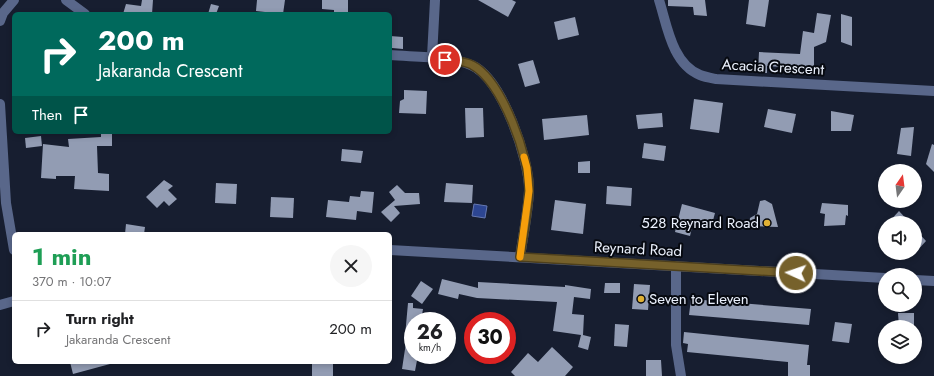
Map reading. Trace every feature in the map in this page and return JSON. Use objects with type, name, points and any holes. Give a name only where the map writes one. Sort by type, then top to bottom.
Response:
[{"type":"street","points":[[0,21],[3,13],[14,0]]},
{"type":"street","points":[[66,0],[82,12]]},
{"type":"street","points":[[432,57],[435,0]]},
{"type":"street","name":"Acacia Crescent","points":[[659,0],[676,52],[685,65],[699,75],[716,79],[934,91]]},
{"type":"street","points":[[392,55],[432,57],[472,65],[484,75],[496,89],[515,128],[527,168],[529,191],[520,257]]},
{"type":"street","points":[[0,104],[6,203],[12,238]]},
{"type":"street","name":"Reynard Road","points":[[392,250],[878,278]]},
{"type":"street","points":[[676,266],[676,345],[681,376]]},
{"type":"street","points":[[922,280],[934,281]]},
{"type":"street","points":[[0,305],[12,302]]},
{"type":"water","points":[[474,204],[487,206],[485,218],[472,216]]},
{"type":"building","points":[[142,0],[153,0],[152,12],[124,12],[126,4],[141,6]]},
{"type":"building","points":[[257,0],[285,0],[283,12],[256,11]]},
{"type":"building","points":[[322,0],[348,0],[348,12],[334,12],[334,10],[322,9]]},
{"type":"building","points":[[478,0],[512,0],[516,2],[508,17]]},
{"type":"building","points":[[668,0],[705,0],[707,16],[694,15],[693,7],[668,6]]},
{"type":"building","points":[[749,0],[769,0],[765,27],[746,24]]},
{"type":"building","points":[[211,4],[219,6],[217,12],[209,12]]},
{"type":"building","points":[[817,13],[831,15],[826,42],[814,47],[814,69],[767,66],[767,73],[758,72],[759,52],[800,54],[803,31],[814,33]]},
{"type":"building","points":[[841,14],[852,17],[852,46],[841,42]]},
{"type":"building","points":[[575,17],[579,35],[558,40],[554,22]]},
{"type":"building","points":[[392,36],[403,37],[403,49],[392,48]]},
{"type":"building","points":[[533,60],[540,83],[525,87],[518,64]]},
{"type":"building","points":[[404,90],[427,91],[426,114],[399,113],[400,101],[404,99]]},
{"type":"building","points":[[694,99],[723,103],[719,133],[690,129]]},
{"type":"building","points":[[465,108],[483,108],[484,137],[466,138]]},
{"type":"building","points":[[768,109],[796,114],[792,133],[764,127]]},
{"type":"building","points":[[831,111],[854,115],[851,131],[831,131]]},
{"type":"building","points":[[662,113],[663,127],[638,129],[636,115]]},
{"type":"building","points":[[587,115],[589,135],[544,140],[542,119]]},
{"type":"building","points":[[914,127],[911,156],[897,154],[901,128]]},
{"type":"building","points":[[101,134],[112,134],[112,146],[97,146],[98,173],[109,174],[109,191],[74,189],[75,176],[56,176],[56,179],[41,178],[43,144],[69,147],[68,139],[101,137]]},
{"type":"building","points":[[41,136],[42,146],[26,148],[25,138]]},
{"type":"building","points":[[644,143],[666,146],[664,161],[642,158]]},
{"type":"building","points":[[932,144],[934,145],[934,172],[926,164]]},
{"type":"building","points":[[342,149],[363,151],[361,163],[341,161]]},
{"type":"building","points":[[590,161],[590,173],[578,173],[578,162]]},
{"type":"building","points":[[164,180],[173,186],[168,190],[177,199],[169,206],[164,201],[157,208],[146,197]]},
{"type":"building","points":[[216,183],[237,184],[236,204],[215,203]]},
{"type":"building","points":[[446,183],[473,185],[472,203],[444,202]]},
{"type":"building","points":[[397,185],[405,193],[419,193],[420,204],[394,206],[400,213],[391,222],[381,212],[395,200],[389,192]]},
{"type":"building","points":[[607,186],[632,188],[631,206],[606,204]]},
{"type":"building","points":[[361,191],[374,192],[372,213],[357,211],[356,220],[326,217],[328,200],[349,202],[350,196],[360,197]]},
{"type":"building","points":[[271,197],[294,198],[293,218],[270,217]]},
{"type":"building","points":[[555,200],[586,204],[583,234],[551,230]]},
{"type":"building","points":[[765,200],[772,204],[778,227],[749,226],[750,218],[757,214],[760,201]]},
{"type":"building","points":[[822,203],[848,205],[848,216],[846,215],[845,225],[824,226],[825,214],[820,213]]},
{"type":"building","points":[[682,204],[715,213],[711,228],[693,223],[690,236],[675,232]]},
{"type":"building","points":[[899,211],[904,216],[894,216]]},
{"type":"building","points":[[126,224],[145,227],[144,232],[125,232]]},
{"type":"building","points":[[922,237],[926,241],[922,245]]},
{"type":"building","points":[[442,279],[478,288],[478,282],[565,287],[565,285],[591,289],[590,299],[574,297],[572,314],[584,315],[583,335],[591,337],[588,350],[578,347],[581,335],[553,331],[557,302],[477,298],[459,294],[458,299],[438,294]]},
{"type":"building","points":[[421,281],[433,289],[422,304],[411,296]]},
{"type":"building","points":[[605,283],[620,283],[620,293],[604,293]]},
{"type":"building","points":[[634,284],[650,285],[648,310],[632,309]]},
{"type":"building","points":[[691,299],[811,309],[809,325],[689,315]]},
{"type":"building","points":[[408,303],[413,303],[413,308],[423,309],[422,312],[407,312]]},
{"type":"building","points":[[898,313],[914,313],[914,320],[898,320]]},
{"type":"building","points":[[835,322],[852,324],[849,343],[832,341]]},
{"type":"building","points":[[615,324],[629,325],[627,347],[614,346]]},
{"type":"building","points":[[684,332],[809,345],[807,365],[810,365],[810,376],[788,376],[788,362],[687,352],[688,344],[683,343]]},
{"type":"building","points":[[552,347],[573,367],[565,376],[515,376],[511,372],[528,353],[538,362]]},
{"type":"building","points":[[404,356],[404,364],[416,364],[415,371],[402,369]]},
{"type":"building","points":[[646,360],[661,360],[662,376],[646,376]]},
{"type":"building","points":[[70,364],[110,364],[73,374]]},
{"type":"building","points":[[312,364],[333,364],[333,376],[312,376]]},
{"type":"slow traffic","points":[[520,257],[529,191],[527,168],[524,157]]},
{"type":"place","name":"528 Reynard Road","points":[[767,223]]},
{"type":"place","name":"Seven to Eleven","points":[[641,299]]},
{"type":"route","points":[[445,60],[472,65],[484,75],[496,89],[515,128],[527,168],[529,191],[520,257],[796,273]]}]
